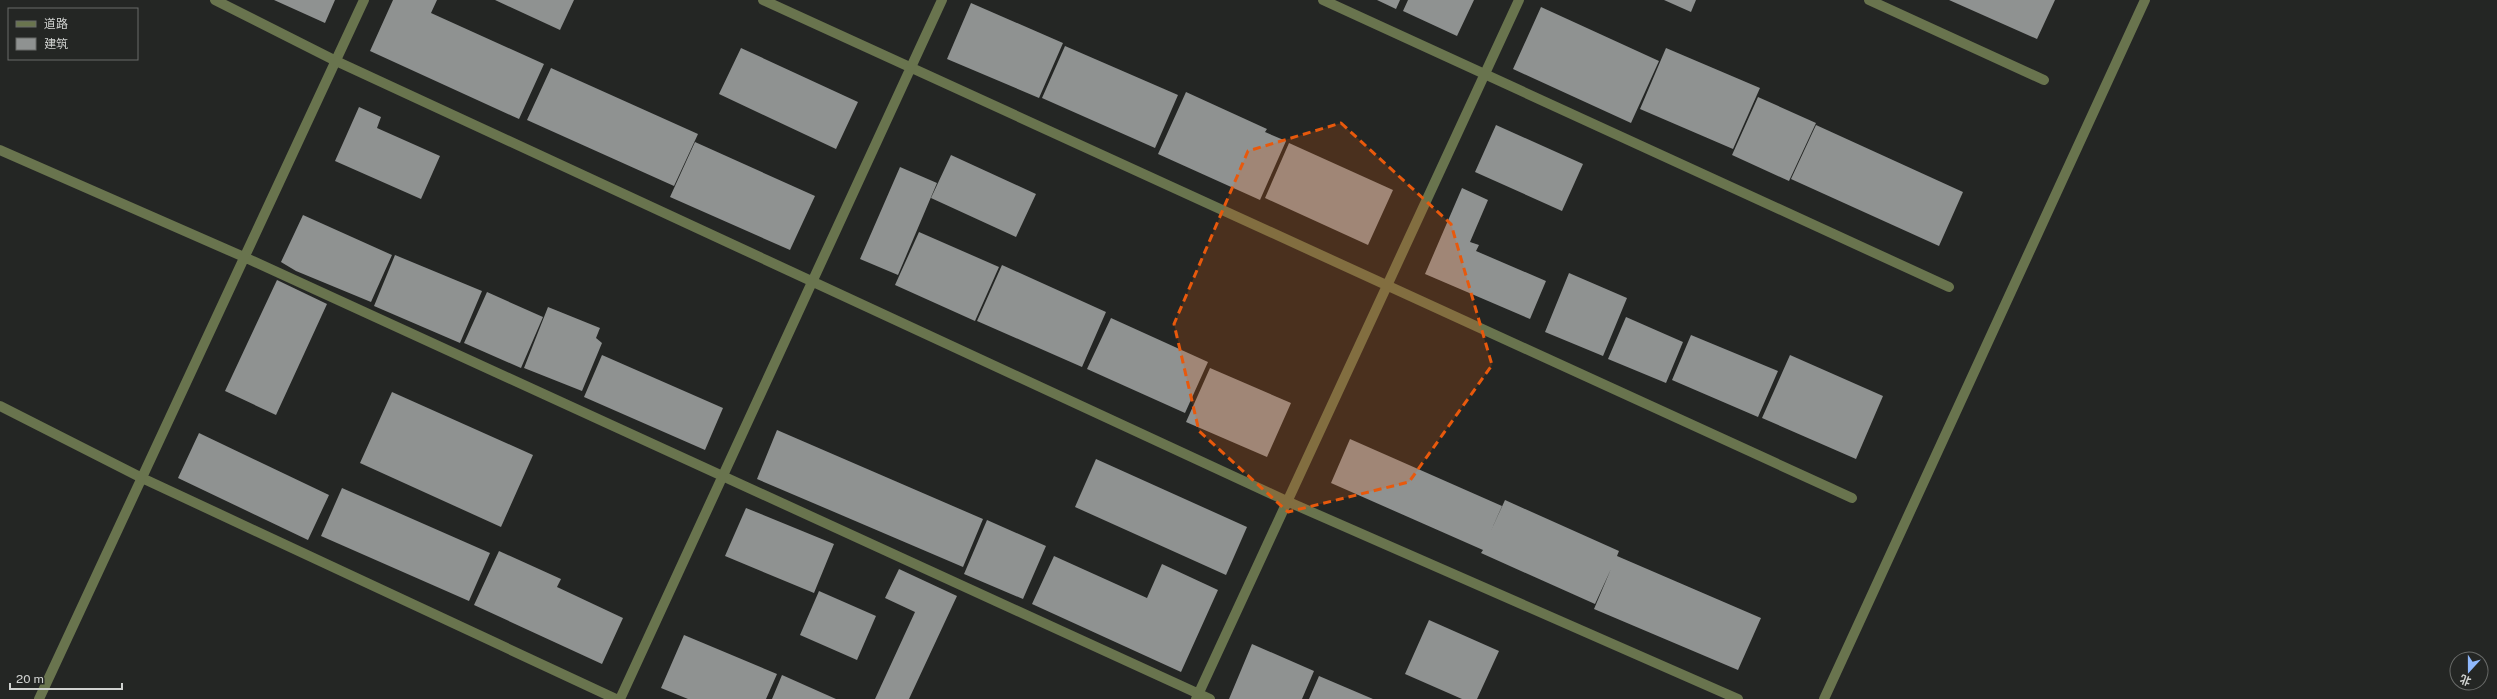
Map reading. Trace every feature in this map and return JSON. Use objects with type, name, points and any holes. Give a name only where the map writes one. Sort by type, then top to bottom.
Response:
[{"type":"street","points":[[215,0],[336,61],[1288,501],[1738,699]]},
{"type":"street","points":[[39,699],[364,0]]},
{"type":"street","points":[[763,0],[1852,498]]},
{"type":"street","points":[[620,699],[942,0]]},
{"type":"street","points":[[1323,0],[1949,287]]},
{"type":"street","points":[[1197,696],[1519,0]]},
{"type":"street","points":[[1869,0],[2044,80]]},
{"type":"street","points":[[1824,699],[2145,0]]},
{"type":"street","points":[[0,150],[244,257],[1197,696],[1210,699]]},
{"type":"street","points":[[0,406],[142,478],[616,699]]},
{"type":"highlighted area","points":[[1341,123],[1451,224],[1492,365],[1409,482],[1288,512],[1199,431],[1174,324],[1248,151]]},
{"type":"building","points":[[274,0],[335,0],[325,23]]},
{"type":"building","points":[[393,0],[437,0],[431,13],[544,64],[519,119],[370,51]]},
{"type":"building","points":[[495,0],[574,0],[560,30]]},
{"type":"building","points":[[1377,0],[1400,0],[1396,9]]},
{"type":"building","points":[[1408,0],[1474,0],[1457,36],[1403,11]]},
{"type":"building","points":[[1664,0],[1696,0],[1691,12]]},
{"type":"building","points":[[1949,0],[2055,0],[2037,39]]},
{"type":"building","points":[[971,3],[1063,43],[1039,98],[947,59]]},
{"type":"building","points":[[1541,7],[1659,61],[1631,123],[1513,69]]},
{"type":"building","points":[[1065,46],[1178,95],[1155,148],[1042,98]]},
{"type":"building","points":[[741,48],[858,102],[836,149],[719,94]]},
{"type":"building","points":[[1666,48],[1760,88],[1733,149],[1640,109]]},
{"type":"building","points":[[551,68],[698,134],[674,186],[527,120]]},
{"type":"building","points":[[1186,92],[1267,129],[1265,132],[1286,141],[1260,200],[1158,154]]},
{"type":"building","points":[[1758,97],[1816,123],[1789,181],[1732,155]]},
{"type":"building","points":[[359,107],[381,117],[377,128],[440,156],[421,199],[335,161]]},
{"type":"building","points":[[1496,125],[1583,164],[1562,211],[1475,172]]},
{"type":"building","points":[[1816,125],[1963,192],[1939,246],[1791,179]]},
{"type":"building","points":[[695,142],[815,196],[790,250],[670,197]]},
{"type":"building","points":[[1289,143],[1393,190],[1368,245],[1265,198]]},
{"type":"building","points":[[951,155],[1036,194],[1016,237],[931,198]]},
{"type":"building","points":[[900,167],[937,183],[898,275],[860,259]]},
{"type":"building","points":[[1462,188],[1488,200],[1470,242],[1479,245],[1476,251],[1546,281],[1530,319],[1425,274]]},
{"type":"building","points":[[303,215],[392,255],[371,302],[296,271],[281,262]]},
{"type":"building","points":[[919,232],[999,267],[975,321],[895,285]]},
{"type":"building","points":[[395,255],[482,291],[460,343],[374,306]]},
{"type":"building","points":[[1002,265],[1106,312],[1082,367],[977,321]]},
{"type":"building","points":[[1569,273],[1627,298],[1603,356],[1545,332]]},
{"type":"building","points":[[277,280],[327,304],[276,415],[225,391]]},
{"type":"building","points":[[487,292],[543,317],[521,368],[464,343]]},
{"type":"building","points":[[548,307],[600,328],[596,338],[602,343],[582,391],[524,368]]},
{"type":"building","points":[[1626,317],[1683,342],[1666,383],[1608,359]]},
{"type":"building","points":[[1111,318],[1208,362],[1185,413],[1087,369]]},
{"type":"building","points":[[1691,335],[1778,371],[1758,417],[1672,380]]},
{"type":"building","points":[[602,355],[723,408],[705,450],[584,397]]},
{"type":"building","points":[[1790,355],[1883,396],[1856,459],[1762,418]]},
{"type":"building","points":[[1210,368],[1291,403],[1267,457],[1186,422]]},
{"type":"building","points":[[392,392],[533,455],[501,527],[360,463]]},
{"type":"building","points":[[777,430],[983,519],[963,567],[757,479]]},
{"type":"building","points":[[199,433],[329,495],[308,540],[178,478]]},
{"type":"building","points":[[1350,439],[1502,506],[1490,533],[1505,500],[1619,551],[1617,556],[1761,618],[1738,670],[1594,609],[1611,569],[1595,604],[1481,553],[1483,550],[1331,483]]},
{"type":"building","points":[[1096,459],[1247,527],[1226,575],[1075,507]]},
{"type":"building","points":[[342,488],[490,553],[469,601],[321,536]]},
{"type":"building","points":[[746,508],[834,544],[814,593],[725,556]]},
{"type":"building","points":[[987,520],[1046,546],[1023,599],[964,574]]},
{"type":"building","points":[[499,551],[561,579],[557,587],[623,618],[602,664],[474,605]]},
{"type":"building","points":[[1054,556],[1147,598],[1162,564],[1218,590],[1181,672],[1032,604]]},
{"type":"building","points":[[899,569],[957,596],[909,699],[875,699],[915,612],[885,598]]},
{"type":"building","points":[[819,591],[876,616],[857,660],[800,635]]},
{"type":"building","points":[[1429,620],[1499,651],[1477,699],[1462,699],[1405,674]]},
{"type":"building","points":[[684,635],[777,674],[766,699],[688,699],[661,688]]},
{"type":"building","points":[[1252,644],[1314,671],[1302,699],[1229,699]]},
{"type":"building","points":[[782,675],[836,699],[772,699]]},
{"type":"building","points":[[1319,676],[1373,699],[1309,699]]}]
